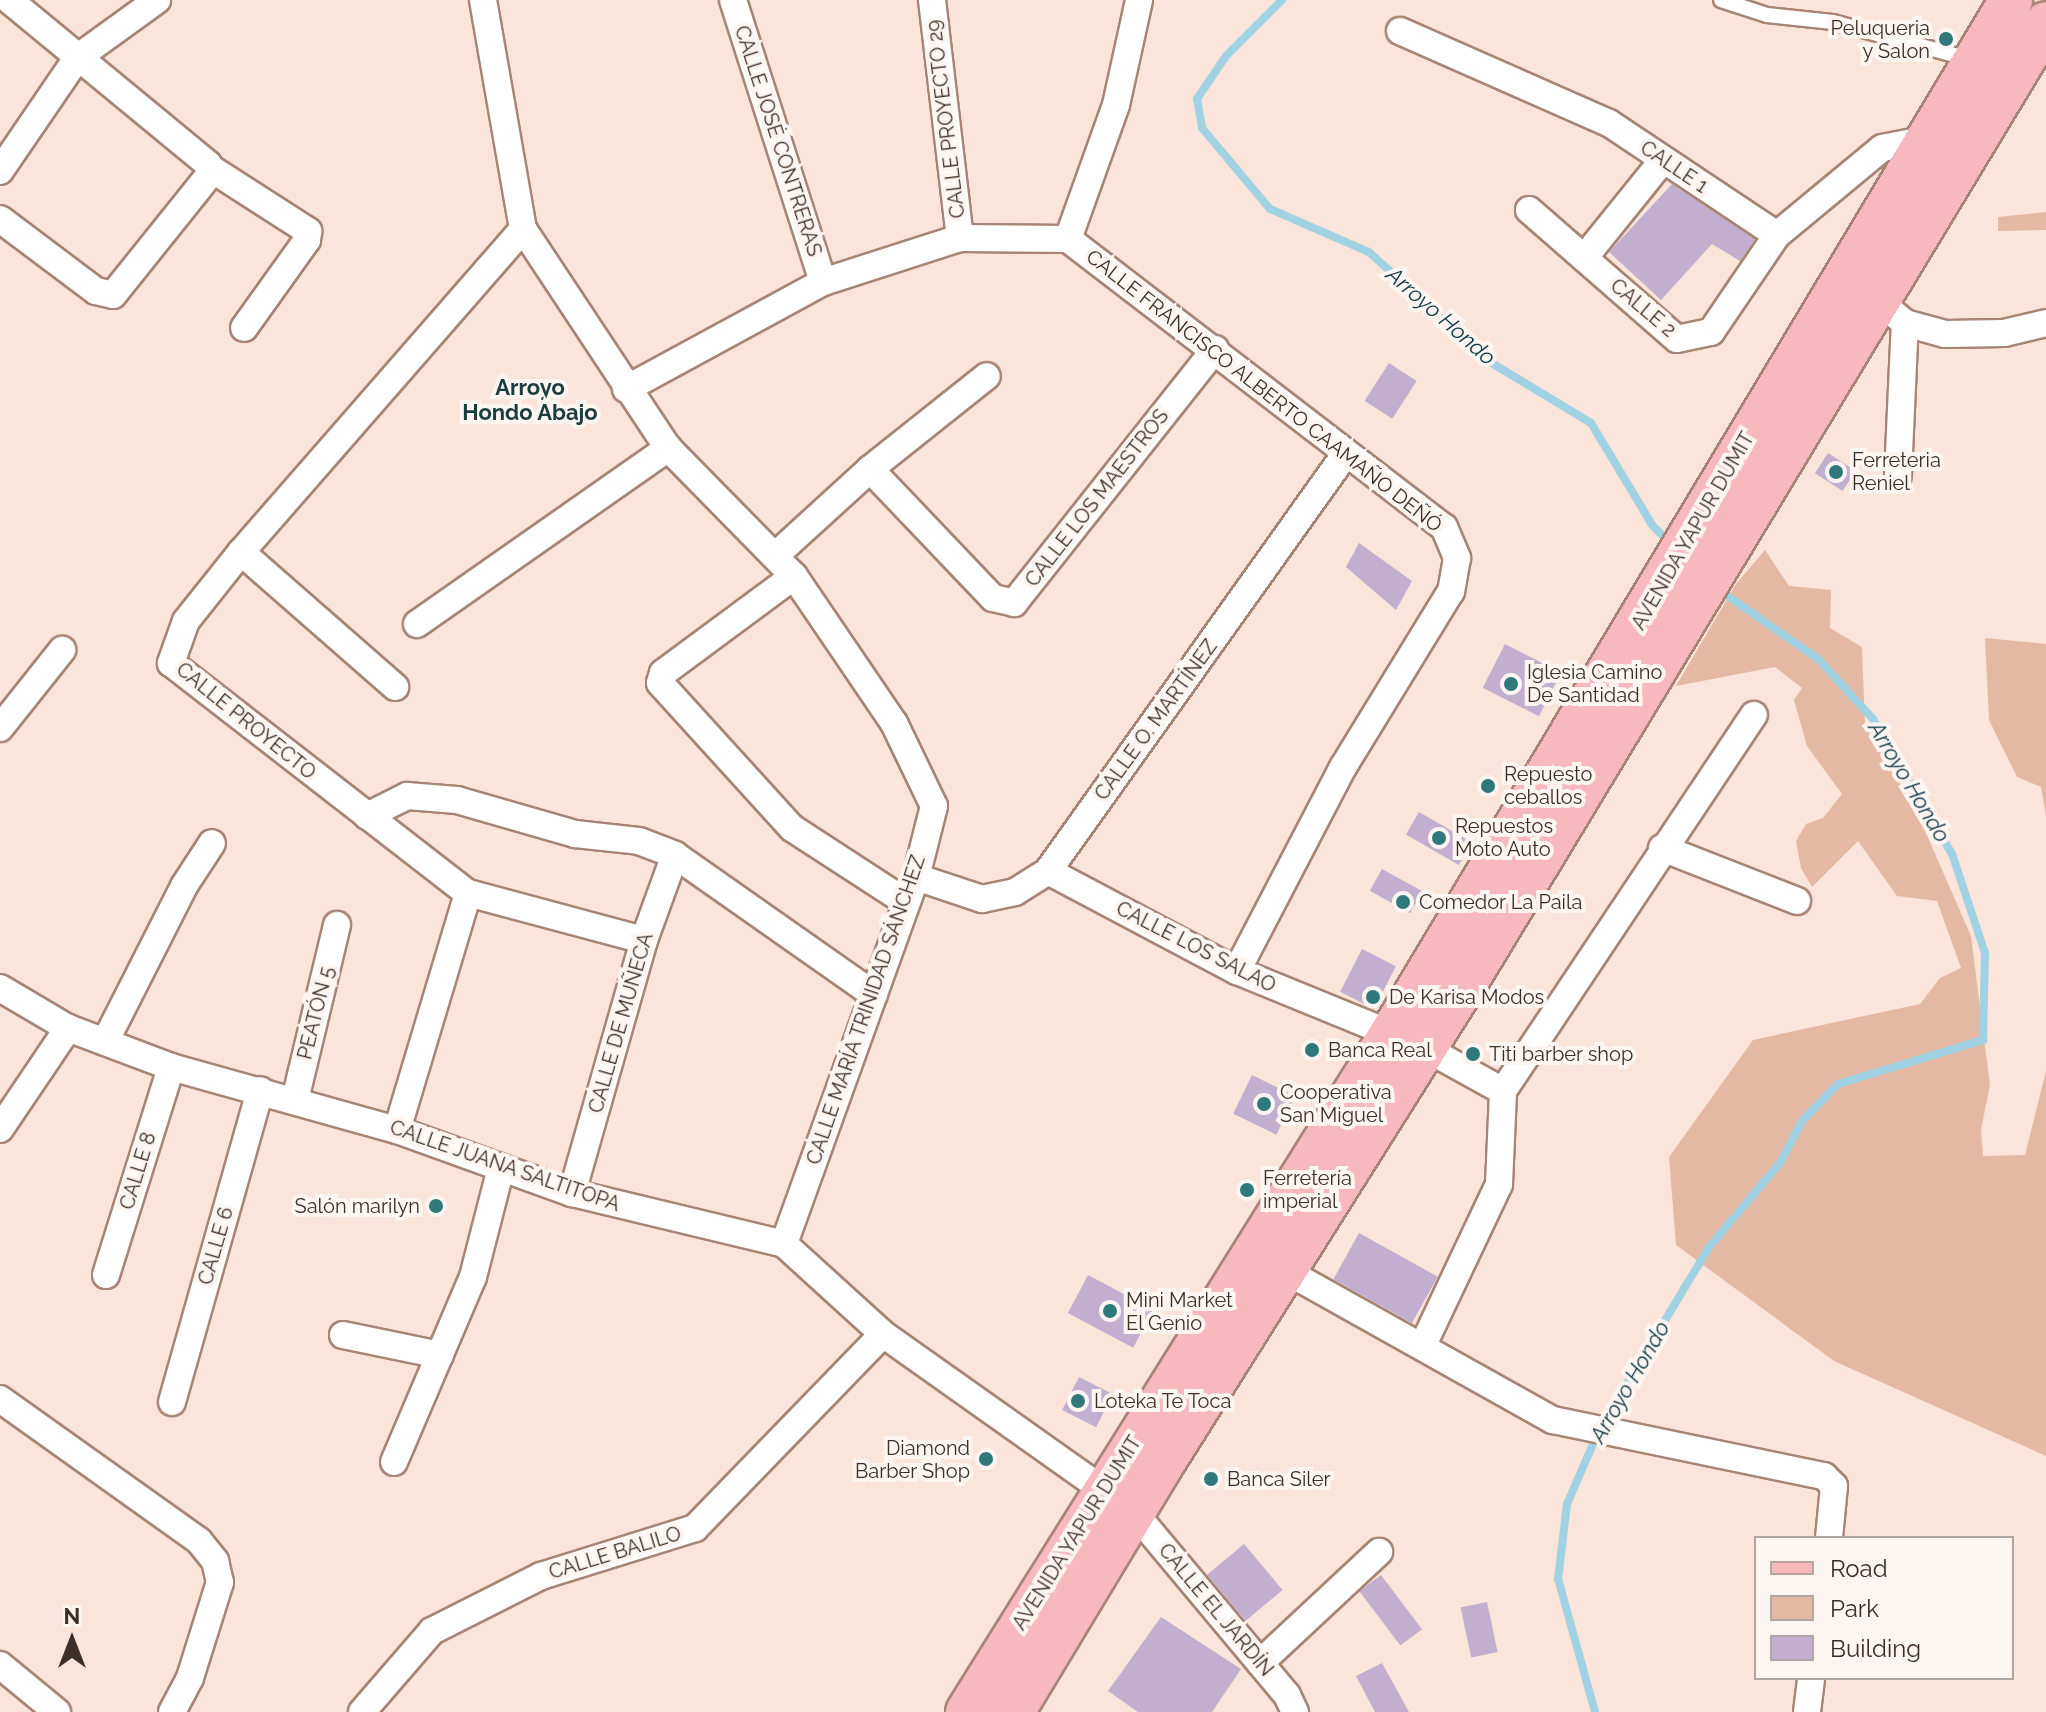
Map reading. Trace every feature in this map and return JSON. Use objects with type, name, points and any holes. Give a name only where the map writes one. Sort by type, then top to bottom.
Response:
[{"type":"main road","name":"AVENIDA YAPUR DUMIT","points":[[1013,1712],[1118,1501],[1408,1041],[1647,647],[1765,446],[1928,139],[2011,0]]},
{"type":"main road","name":"AVENIDA YAPUR DUMIT","points":[[1765,446],[1892,312],[2046,23]]},
{"type":"main road","name":"AVENIDA YAPUR DUMIT","points":[[967,1712],[1286,1271],[1408,1041]]},
{"type":"street","points":[[9,0],[210,168],[308,231],[307,240],[244,328]]},
{"type":"street","points":[[0,171],[77,58],[157,0]]},
{"type":"street","name":"CALLE MARÍA TRINIDAD SÁNCHEZ","points":[[483,0],[523,229],[626,389],[668,448],[777,554],[794,576],[894,723],[934,806],[916,877],[784,1244]]},
{"type":"street","name":"CALLE JOSÉ CONTRERAS","points":[[733,0],[823,282]]},
{"type":"street","name":"CALLE PROYECTO 29","points":[[932,0],[960,238]]},
{"type":"street","points":[[626,389],[823,282],[960,238],[1068,239],[1116,105],[1139,0]]},
{"type":"street","name":"CALLE 1","points":[[1400,31],[1609,123],[1777,235]]},
{"type":"street","points":[[1777,235],[1882,148],[1928,139]]},
{"type":"street","points":[[1584,258],[1663,160]]},
{"type":"street","points":[[0,219],[96,291],[113,295],[210,168]]},
{"type":"street","name":"CALLE 2","points":[[1529,210],[1677,339],[1693,340],[1711,332],[1777,235]]},
{"type":"street","name":"CALLE PROYECTO","points":[[523,229],[241,552],[186,621],[171,663],[468,893],[644,940]]},
{"type":"street","name":"CALLE FRANCISCO ALBERTO CAAMAÑO DEÑÓ","points":[[1068,239],[1444,527],[1457,558],[1451,591],[1343,767],[1237,971]]},
{"type":"street","points":[[1898,475],[1892,312],[1945,334],[2004,333],[2046,323]]},
{"type":"street","name":"CALLE LOS MAESTROS","points":[[870,469],[993,598],[1014,603],[1215,349]]},
{"type":"street","points":[[777,554],[870,469],[987,376]]},
{"type":"street","points":[[417,624],[668,448]]},
{"type":"street","name":"CALLE O. MARTÍNEZ","points":[[916,877],[982,899],[1015,892],[1048,871],[1346,453]]},
{"type":"street","points":[[241,552],[395,687]]},
{"type":"street","points":[[794,576],[663,673],[660,683],[792,828],[906,902]]},
{"type":"street","points":[[0,728],[62,650]]},
{"type":"street","points":[[1423,1345],[1499,1184],[1503,1091],[1662,848],[1754,715]]},
{"type":"street","points":[[367,816],[407,796],[457,800],[575,834],[639,841],[675,855],[874,995]]},
{"type":"street","points":[[105,1042],[177,899],[212,843]]},
{"type":"street","points":[[1662,848],[1797,901]]},
{"type":"street","name":"CALLE DE MUÑECA","points":[[572,1193],[644,940],[675,855]]},
{"type":"street","name":"CALLE LOS SALAO","points":[[1048,871],[1237,971],[1408,1041],[1503,1091]]},
{"type":"street","points":[[397,1130],[468,893]]},
{"type":"street","name":"PEATÓN 5","points":[[295,1100],[337,925]]},
{"type":"street","name":"CALLE JUANA SALTITOPA","points":[[0,988],[68,1028],[171,1067],[397,1130],[572,1193],[784,1244]]},
{"type":"street","points":[[0,1129],[68,1028]]},
{"type":"street","name":"CALLE 8","points":[[106,1275],[171,1067]]},
{"type":"street","name":"CALLE 6","points":[[172,1402],[260,1090]]},
{"type":"street","points":[[394,1462],[473,1277],[501,1168]]},
{"type":"street","points":[[784,1244],[842,1302],[883,1334],[1118,1501]]},
{"type":"street","points":[[1286,1271],[1566,1425],[1824,1476],[1834,1486],[1829,1536]]},
{"type":"street","name":"CALLE BALILO","points":[[362,1712],[432,1631],[541,1576],[695,1528],[883,1334]]},
{"type":"street","points":[[343,1335],[440,1355]]},
{"type":"street","points":[[0,1399],[199,1541],[215,1561],[220,1582],[190,1678],[172,1712]]},
{"type":"street","name":"CALLE EL JARDÍN","points":[[1118,1501],[1260,1663],[1295,1712]]},
{"type":"street","points":[[1260,1663],[1379,1552]]},
{"type":"street","points":[[0,1665],[57,1712]]},
{"type":"street","points":[[1807,1712],[1811,1680]]},
{"type":"lane","points":[[1721,0],[1767,15],[1833,22],[1976,62]]},
{"type":"green space","points":[[2046,212],[2046,230],[1998,231],[1998,217]]},
{"type":"green space","points":[[1765,550],[1789,586],[1831,590],[1830,628],[1862,647],[1865,726],[1915,808],[1971,936],[1990,1085],[1981,1130],[1983,1156],[2025,1155],[2046,1071],[2046,1456],[1834,1361],[1676,1245],[1669,1157],[1753,1040],[1920,1004],[1940,978],[1961,968],[1937,901],[1897,896],[1858,841],[1812,887],[1801,868],[1796,841],[1806,824],[1823,818],[1842,794],[1807,746],[1794,700],[1802,688],[1775,667],[1676,686],[1736,584]]},
{"type":"green space","points":[[1985,638],[2046,644],[2046,816],[2041,787],[2017,777],[1989,720]]},
{"type":"building","points":[[1672,184],[1755,239],[1740,261],[1712,244],[1661,300],[1609,252]]},
{"type":"building","points":[[1389,363],[1417,381],[1392,419],[1364,401]]},
{"type":"building","name":"Ferreteria Reniel","points":[[1828,453],[1856,471],[1843,491],[1815,473]]},
{"type":"building","points":[[1359,543],[1412,581],[1396,610],[1346,567]]},
{"type":"building","points":[[1505,644],[1561,673],[1539,716],[1483,688]]},
{"type":"building","name":"Repuestos Moto Auto","points":[[1419,812],[1472,843],[1459,865],[1406,835]]},
{"type":"building","name":"Comedor La Paila","points":[[1382,869],[1422,891],[1410,913],[1370,891]]},
{"type":"building","points":[[1362,949],[1396,966],[1374,1009],[1340,992]]},
{"type":"building","name":"Cooperativa San Miguel","points":[[1252,1075],[1295,1096],[1276,1135],[1233,1114]]},
{"type":"building","points":[[1359,1233],[1438,1277],[1412,1323],[1333,1279]]},
{"type":"building","name":"Mini Market El Genio","points":[[1088,1275],[1153,1310],[1133,1348],[1068,1313]]},
{"type":"building","points":[[1079,1377],[1113,1394],[1096,1427],[1062,1410]]},
{"type":"building","points":[[1244,1544],[1283,1590],[1246,1621],[1207,1575]]},
{"type":"building","points":[[1381,1575],[1422,1629],[1400,1646],[1359,1591]]},
{"type":"building","points":[[1487,1602],[1498,1652],[1471,1657],[1461,1608]]},
{"type":"building","points":[[1161,1617],[1241,1669],[1212,1712],[1138,1712],[1108,1691]]},
{"type":"building","points":[[1382,1663],[1409,1712],[1375,1712],[1356,1676]]},
{"type":"waterway","name":"Arroyo Hondo","points":[[1282,0],[1226,56],[1197,99],[1202,128],[1270,209],[1369,252],[1490,362],[1591,423],[1653,526],[1671,544]]},
{"type":"waterway","name":"Arroyo Hondo","points":[[1595,1712],[1558,1579],[1567,1504],[1600,1428],[1710,1246],[1780,1163],[1802,1121],[1838,1084],[1983,1040],[1985,953],[1952,854],[1873,719],[1818,659],[1719,590]]},
{"type":"place","name":"Peluqueria y Salon","points":[[1946,39]]},
{"type":"place","name":"Ferreteria Reniel","points":[[1836,472]]},
{"type":"place","name":"Iglesia Camino De Santidad","points":[[1511,684]]},
{"type":"place","name":"Repuesto ceballos","points":[[1488,786]]},
{"type":"place","name":"Repuestos Moto Auto","points":[[1439,838]]},
{"type":"place","name":"Comedor La Paila","points":[[1403,902]]},
{"type":"place","name":"De Karisa Modos","points":[[1373,997]]},
{"type":"place","name":"Banca Real","points":[[1312,1050]]},
{"type":"place","name":"Titi barber shop","points":[[1473,1054]]},
{"type":"place","name":"Cooperativa San Miguel","points":[[1264,1104]]},
{"type":"place","name":"Ferretería imperial","points":[[1247,1190]]},
{"type":"place","name":"Salón marilyn","points":[[436,1206]]},
{"type":"place","name":"Mini Market El Genio","points":[[1110,1311]]},
{"type":"place","name":"Loteka Te Toca","points":[[1078,1401]]},
{"type":"place","name":"Diamond Barber Shop","points":[[986,1459]]},
{"type":"place","name":"Banca Siler","points":[[1211,1479]]},
{"type":"district","name":"Arroyo Hondo Abajo","points":[[530,400]]}]
